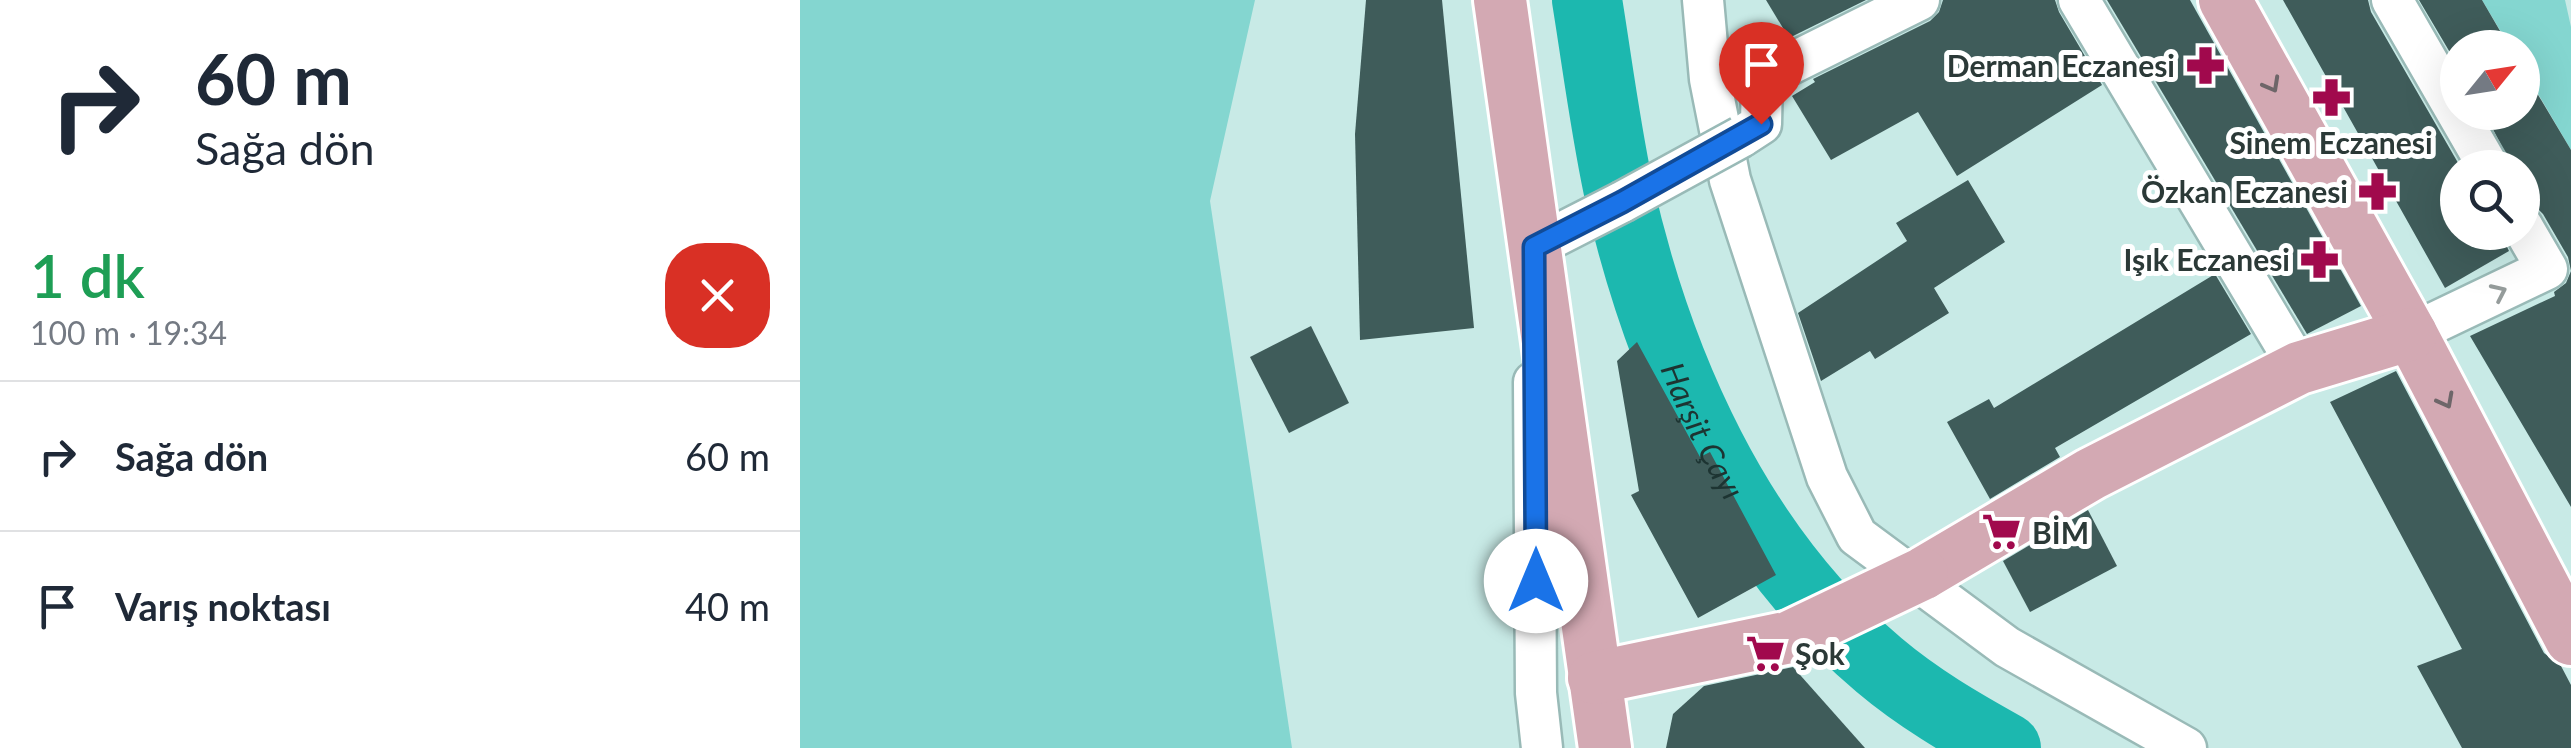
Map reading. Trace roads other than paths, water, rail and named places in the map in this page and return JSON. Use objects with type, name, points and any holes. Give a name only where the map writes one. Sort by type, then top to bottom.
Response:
[{"type":"main road","points":[[1500,0],[1605,748]]},
{"type":"main road","points":[[2225,0],[2411,334],[2571,639]]},
{"type":"main road","points":[[1594,678],[1790,637],[1922,574],[2091,474],[2299,368],[2411,334]]},
{"type":"street","points":[[1703,0],[1710,79],[1730,180],[1827,477],[1857,536],[2007,647],[2186,748]]},
{"type":"street","points":[[1542,748],[1536,693],[1534,247],[1761,124],[1762,78],[1920,0]]},
{"type":"street","points":[[2079,0],[2299,368]]},
{"type":"street","points":[[2392,0],[2479,150]]},
{"type":"street","points":[[2411,334],[2554,268],[2540,250]]},
{"type":"waterway","name":"Harşit Çayı","points":[[1587,0],[1613,164],[1635,254],[1681,385],[1710,448],[1784,565],[1829,617],[1909,688],[2006,748]]},
{"type":"place","name":"Derman Eczanesi","points":[[2205,65]]},
{"type":"place","name":"Sinem Eczanesi","points":[[2331,98]]},
{"type":"place","name":"Özkan Eczanesi","points":[[2378,191]]},
{"type":"place","name":"Işık Eczanesi","points":[[2320,259]]},
{"type":"place","name":"BİM","points":[[2002,532]]},
{"type":"place","name":"Şok","points":[[1765,653]]}]
